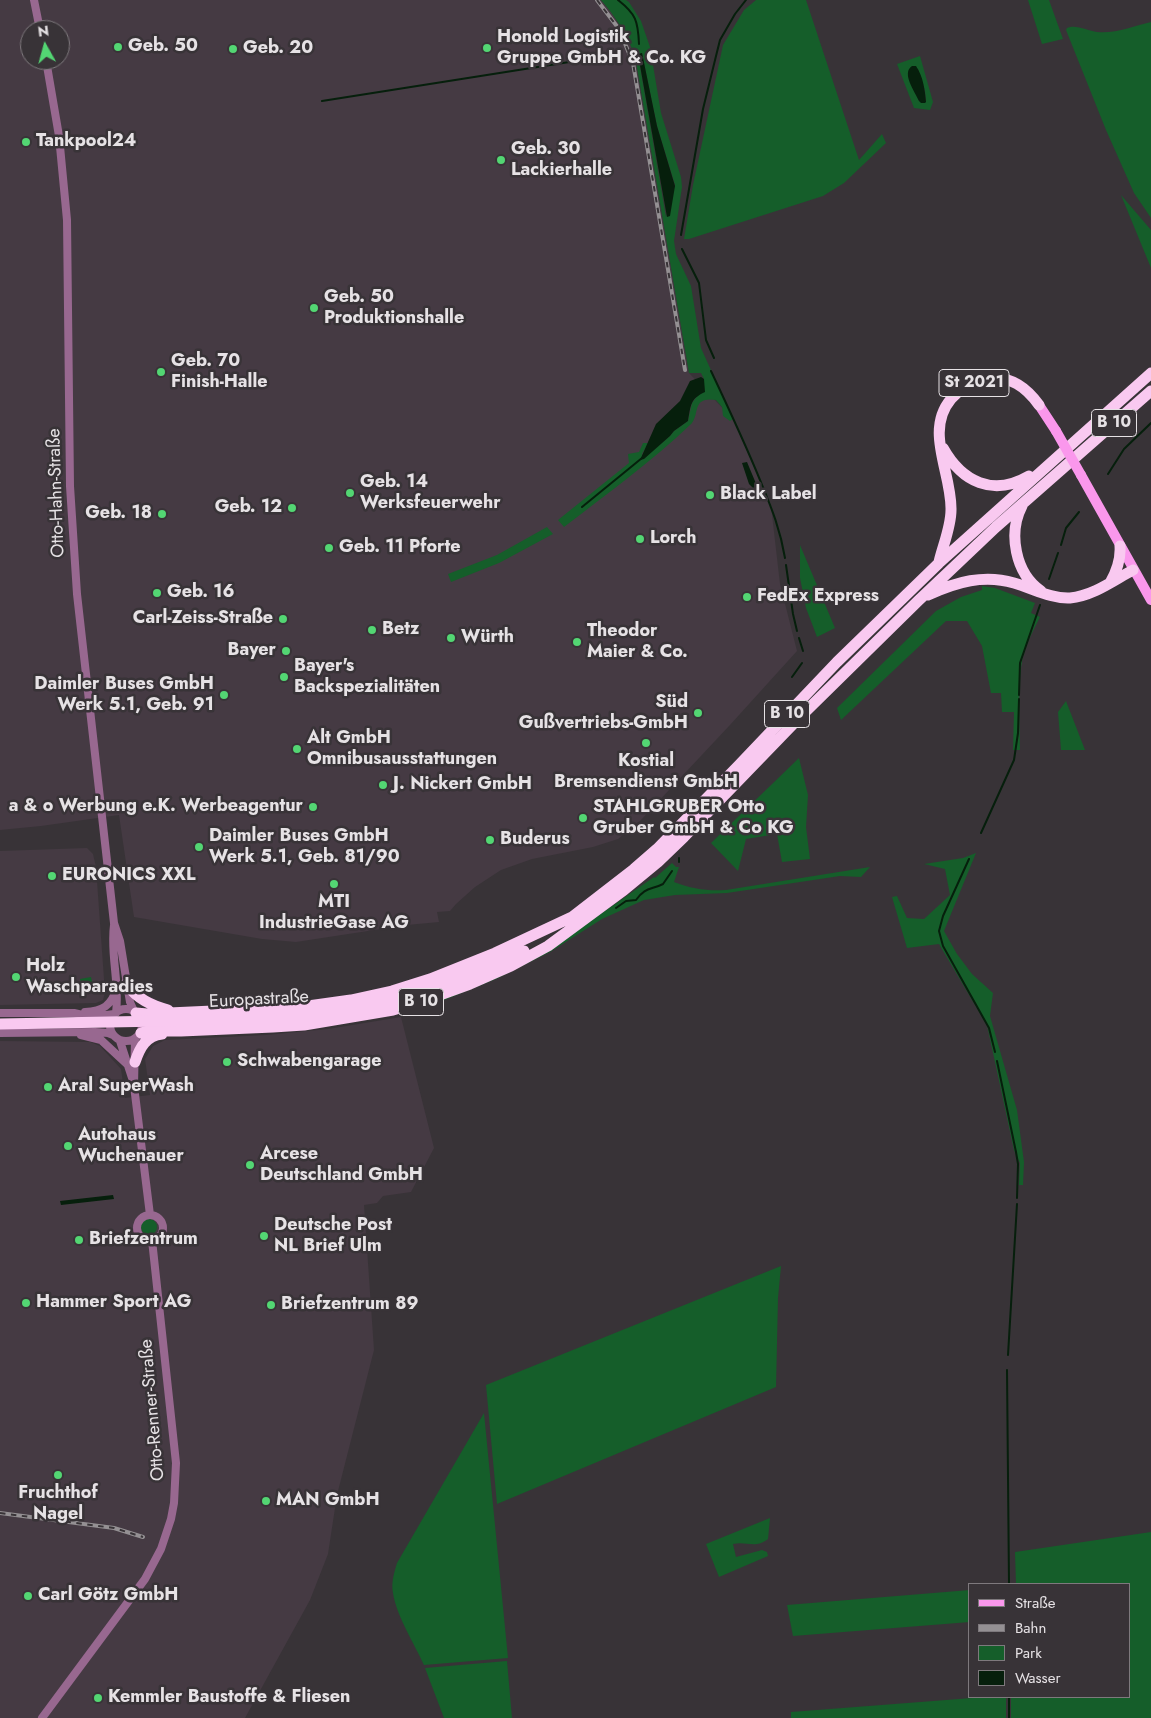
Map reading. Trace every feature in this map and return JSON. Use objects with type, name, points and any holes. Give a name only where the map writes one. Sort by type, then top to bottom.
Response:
[{"type":"highway","name":"B 10","points":[[138,1036],[148,1031],[248,1030],[304,1024],[392,1010],[426,1000],[510,966],[548,946],[657,849],[836,662],[938,563],[1151,373]]},
{"type":"highway","name":"St 2021","points":[[940,442],[940,420],[946,405],[955,393],[969,385],[996,378],[1007,380],[1025,388],[1039,405]]},
{"type":"highway","name":"B 10","points":[[575,921],[624,890],[684,837],[800,716],[918,600],[1024,502],[1151,391]]},
{"type":"highway","points":[[940,442],[949,459],[960,471],[978,483],[995,486],[1009,485],[1027,478],[1045,466]]},
{"type":"highway","points":[[938,563],[951,511],[950,493],[940,442]]},
{"type":"highway","points":[[1024,502],[1018,514],[1015,529],[1015,547],[1023,570],[1035,587],[1046,595]]},
{"type":"highway","points":[[1110,582],[1118,565],[1120,546]]},
{"type":"highway","points":[[918,600],[945,587],[967,581],[984,580],[1013,583],[1046,595],[1069,598],[1082,596],[1133,570]]},
{"type":"highway","points":[[135,1012],[301,1007],[352,1000],[392,991],[430,979],[575,921]]},
{"type":"highway","name":"Europastraße","points":[[0,1024],[273,1019],[324,1013],[400,997],[464,976],[512,957],[575,921]]},
{"type":"highway","points":[[122,985],[148,1004],[177,1012]]},
{"type":"highway","name":"B 10","points":[[131,1064],[140,1047],[156,1034],[181,1031]]},
{"type":"main road","name":"St 2021","points":[[1039,405],[1056,431],[1151,600]]},
{"type":"street","points":[[34,0],[38,20]]},
{"type":"street","name":"Otto-Hahn-Straße","points":[[48,70],[58,136],[67,220],[70,486],[77,594],[114,924],[120,941],[122,985],[115,1014]]},
{"type":"street","points":[[0,1013],[74,1013],[101,1010],[122,985]]},
{"type":"street","name":"Otto-Hahn-Straße","points":[[122,985],[135,1012]]},
{"type":"street","points":[[0,1034],[104,1032],[113,1035],[120,1041],[129,1041],[138,1036],[142,1023],[135,1012],[125,1009],[115,1014],[92,1016],[74,1013]]},
{"type":"street","points":[[113,1035],[110,1024],[115,1014]]},
{"type":"street","points":[[74,1033],[101,1040],[131,1064]]},
{"type":"street","name":"Otto-Renner-Straße","points":[[131,1064],[138,1036]]},
{"type":"street","name":"Otto-Renner-Straße","points":[[42,1718],[145,1579],[161,1549],[171,1519],[176,1463],[152,1240],[160,1235],[162,1226],[158,1218],[150,1215],[131,1064],[120,1041]]},
{"type":"street","points":[[150,1215],[142,1218],[137,1228],[141,1237],[146,1240],[152,1240]]},
{"type":"shaded area","points":[[0,0],[601,0],[612,13],[635,56],[689,373],[733,419],[771,506],[780,584],[797,651],[640,821],[618,839],[593,847],[532,859],[501,870],[475,887],[450,911],[437,912],[439,922],[296,942],[262,939],[134,917],[119,815],[0,830]]},
{"type":"shaded area","points":[[87,848],[93,854],[96,867],[105,993],[103,1000],[96,1003],[0,1005],[0,851]]},
{"type":"shaded area","points":[[401,1017],[434,1148],[411,1192],[383,1196],[377,1203],[364,1205],[374,1350],[337,1495],[328,1554],[310,1600],[245,1718],[0,1718],[0,1041],[90,1042],[100,1046],[121,1069],[125,1098],[150,1095],[145,1059],[153,1046],[165,1040],[266,1035],[328,1029]]},
{"type":"green space","points":[[601,0],[626,0],[629,2],[641,21],[650,47],[661,113],[681,177],[682,187],[674,241],[676,254],[691,286],[701,348],[733,419],[730,421],[723,416],[722,407],[716,400],[703,401],[697,408],[693,421],[675,439],[564,527],[558,520],[629,463],[628,454],[639,452],[643,443],[648,443],[642,454],[644,458],[688,421],[692,403],[698,395],[704,379],[701,373],[689,373],[635,56],[625,34]],"holes":[[[642,53],[657,126],[675,185],[666,217],[638,55]]]},
{"type":"green space","points":[[756,0],[806,0],[859,160],[882,134],[886,143],[844,183],[823,196],[684,239],[693,185],[723,45],[744,10]]},
{"type":"green space","points":[[1028,0],[1049,0],[1063,39],[1042,44]]},
{"type":"green space","points":[[1151,22],[1151,218],[1134,193],[1106,130],[1066,30],[1067,28],[1074,27],[1097,32],[1111,32]]},
{"type":"green space","points":[[920,56],[933,102],[930,110],[914,108],[897,64]],"holes":[[[918,69],[925,91],[926,102],[919,101],[908,76]]]},
{"type":"green space","points":[[1121,195],[1151,230],[1151,268]]},
{"type":"green space","points":[[547,527],[553,534],[499,563],[451,582],[448,574],[497,555]]},
{"type":"green space","points":[[800,545],[835,628],[817,637],[806,608],[800,578]]},
{"type":"green space","points":[[982,586],[995,588],[1035,603],[1031,613],[1040,617],[1025,649],[1020,673],[1020,750],[1013,750],[1014,712],[1002,712],[1001,693],[991,693],[982,646],[967,621],[946,621],[841,720],[837,708],[936,611],[961,597],[982,590]]},
{"type":"green space","points":[[1066,701],[1085,750],[1061,750],[1058,712]]},
{"type":"green space","points":[[799,758],[808,795],[806,827],[810,859],[782,862],[777,834],[746,839],[738,871],[711,843]]},
{"type":"green space","points":[[976,853],[944,931],[957,954],[972,974],[993,993],[990,1016],[1017,1110],[1024,1162],[1023,1185],[1019,1185],[1020,1163],[1014,1150],[987,1025],[939,944],[907,948],[892,897],[897,896],[907,918],[924,919],[950,895],[945,869],[924,864],[963,858]]},
{"type":"green space","points":[[672,863],[679,867],[674,882],[693,888],[712,890],[726,890],[870,867],[861,877],[840,876],[727,893],[675,895],[644,900],[602,919],[550,952],[496,979],[442,1001],[407,1012],[406,1009],[576,931],[655,878]]},
{"type":"green space","points":[[91,977],[93,987],[82,988],[80,979]]},
{"type":"green space","points":[[149,1219],[155,1221],[157,1227],[155,1233],[149,1235],[143,1233],[141,1227],[143,1221]]},
{"type":"green space","points":[[781,1266],[778,1298],[776,1387],[497,1504],[486,1385]]},
{"type":"green space","points":[[484,1413],[508,1658],[424,1665],[406,1630],[395,1602],[392,1589],[394,1574],[397,1563]]},
{"type":"green space","points":[[770,1518],[768,1539],[759,1544],[733,1544],[736,1557],[762,1550],[767,1552],[768,1556],[719,1577],[706,1544]]},
{"type":"green space","points":[[1151,1532],[1151,1718],[1011,1718],[1011,1698],[1131,1698],[1131,1583],[1016,1583],[1015,1552]]},
{"type":"green space","points":[[968,1590],[968,1622],[793,1636],[787,1605]]},
{"type":"green space","points":[[507,1661],[512,1718],[444,1718],[425,1668]]},
{"type":"green space","points":[[972,1698],[1006,1698],[1006,1718],[791,1718],[791,1712]]},
{"type":"water","points":[[642,53],[657,126],[675,186],[670,216],[667,217],[638,54]]},
{"type":"water","points":[[912,66],[916,66],[922,79],[925,103],[919,101],[908,78],[909,69]]},
{"type":"water","points":[[701,377],[704,379],[705,392],[696,397],[692,403],[688,421],[674,431],[644,459],[640,460],[656,424],[680,401],[690,381]]},
{"type":"water","points":[[747,462],[757,486],[753,488],[749,484],[742,463]]},
{"type":"water","points":[[113,1195],[114,1199],[61,1205],[60,1201]]},
{"type":"waterway","points":[[618,0],[629,10],[635,19],[639,44]]},
{"type":"waterway","points":[[681,235],[703,109],[720,40],[735,14],[746,0]]},
{"type":"waterway","points":[[322,101],[620,54]]},
{"type":"waterway","points":[[682,249],[699,283],[706,340],[714,358]]},
{"type":"waterway","points":[[711,371],[768,499],[778,527],[785,558]]},
{"type":"waterway","points":[[1108,474],[1124,449],[1151,423]]},
{"type":"waterway","points":[[582,507],[642,458]]},
{"type":"waterway","points":[[1061,545],[1066,528],[1079,512]]},
{"type":"waterway","points":[[1049,579],[1058,553]]},
{"type":"waterway","points":[[786,565],[797,631]]},
{"type":"waterway","points":[[1019,695],[1020,663],[1040,605]]},
{"type":"waterway","points":[[799,638],[803,651]]},
{"type":"waterway","points":[[792,677],[802,663]]},
{"type":"waterway","points":[[981,833],[1014,760],[1018,733],[1019,699]]},
{"type":"waterway","points":[[969,859],[943,916],[939,931],[943,946],[989,1028],[995,1052]]},
{"type":"waterway","points":[[616,908],[626,901],[636,900],[645,891],[663,884],[672,871]]},
{"type":"waterway","points":[[997,1061],[1018,1164],[1017,1198]]},
{"type":"waterway","points":[[1008,1355],[1017,1204]]},
{"type":"waterway","points":[[1007,1370],[1009,1583]]},
{"type":"waterway","points":[[1009,1698],[1009,1718]]},
{"type":"railway","points":[[597,0],[619,29],[633,63],[685,370]]},
{"type":"railway","points":[[0,1513],[114,1528],[143,1537]]},
{"type":"place","name":"Geb. 50","points":[[118,47]]},
{"type":"place","name":"Honold Logistik Gruppe GmbH & Co. KG","points":[[487,48]]},
{"type":"place","name":"Geb. 20","points":[[233,49]]},
{"type":"place","name":"Tankpool24","points":[[26,142]]},
{"type":"place","name":"Geb. 30 Lackierhalle","points":[[501,160]]},
{"type":"place","name":"Geb. 50 Produktionshalle","points":[[314,308]]},
{"type":"place","name":"Geb. 70 Finish-Halle","points":[[161,372]]},
{"type":"place","name":"Geb. 14 Werksfeuerwehr","points":[[350,493]]},
{"type":"place","name":"Black Label","points":[[710,495]]},
{"type":"place","name":"Geb. 12","points":[[292,508]]},
{"type":"place","name":"Geb. 18","points":[[162,514]]},
{"type":"place","name":"Lorch","points":[[640,539]]},
{"type":"place","name":"Geb. 11 Pforte","points":[[329,548]]},
{"type":"place","name":"Geb. 16","points":[[157,593]]},
{"type":"place","name":"FedEx Express","points":[[747,597]]},
{"type":"place","name":"Carl-Zeiss-Straße","points":[[283,619]]},
{"type":"place","name":"Betz","points":[[372,630]]},
{"type":"place","name":"Würth","points":[[451,638]]},
{"type":"place","name":"Theodor Maier & Co.","points":[[577,642]]},
{"type":"place","name":"Bayer","points":[[286,651]]},
{"type":"place","name":"Bayer's Backspezialitäten","points":[[284,677]]},
{"type":"place","name":"Daimler Buses GmbH Werk 5.1, Geb. 91","points":[[224,695]]},
{"type":"place","name":"Süd Gußvertriebs-GmbH","points":[[698,713]]},
{"type":"place","name":"Kostial Bremsendienst GmbH","points":[[646,743]]},
{"type":"place","name":"Alt GmbH Omnibusausstattungen","points":[[297,749]]},
{"type":"place","name":"J. Nickert GmbH","points":[[383,785]]},
{"type":"place","name":"a & o Werbung e.K. Werbeagentur","points":[[313,807]]},
{"type":"place","name":"STAHLGRUBER Otto Gruber GmbH & Co KG","points":[[583,818]]},
{"type":"place","name":"Buderus","points":[[490,840]]},
{"type":"place","name":"Daimler Buses GmbH Werk 5.1, Geb. 81/90","points":[[199,847]]},
{"type":"place","name":"EURONICS XXL","points":[[52,876]]},
{"type":"place","name":"MTI IndustrieGase AG","points":[[334,884]]},
{"type":"place","name":"Holz Waschparadies","points":[[16,977]]},
{"type":"place","name":"Schwabengarage","points":[[227,1062]]},
{"type":"place","name":"Aral SuperWash","points":[[48,1087]]},
{"type":"place","name":"Autohaus Wuchenauer","points":[[68,1146]]},
{"type":"place","name":"Arcese Deutschland GmbH","points":[[250,1165]]},
{"type":"place","name":"Deutsche Post NL Brief Ulm","points":[[264,1236]]},
{"type":"place","name":"Briefzentrum","points":[[79,1240]]},
{"type":"place","name":"Hammer Sport AG","points":[[26,1303]]},
{"type":"place","name":"Briefzentrum 89","points":[[271,1305]]},
{"type":"place","name":"Fruchthof Nagel","points":[[58,1475]]},
{"type":"place","name":"MAN GmbH","points":[[266,1501]]},
{"type":"place","name":"Carl Götz GmbH","points":[[28,1596]]},
{"type":"place","name":"Kemmler Baustoffe & Fliesen","points":[[98,1698]]}]
